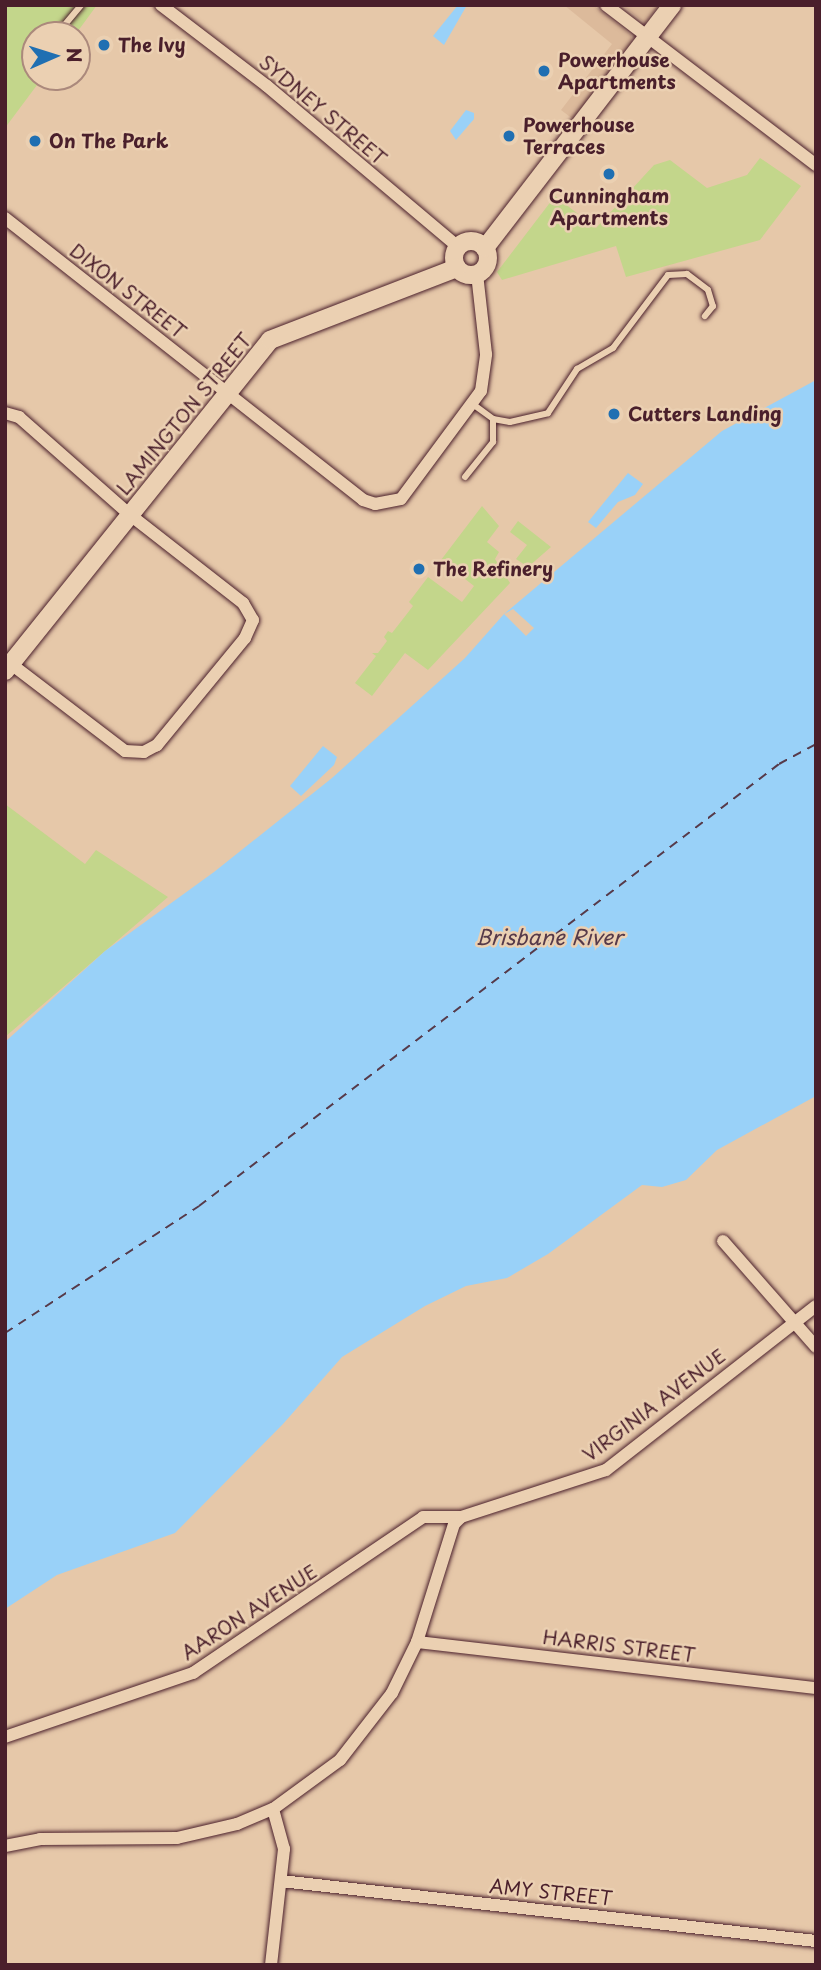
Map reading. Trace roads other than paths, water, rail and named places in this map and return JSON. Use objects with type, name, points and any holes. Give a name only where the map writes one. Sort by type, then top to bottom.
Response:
[{"type":"street","name":"SYDNEY STREET","points":[[161,5],[267,86],[458,247]]},
{"type":"street","points":[[606,5],[645,39],[815,165]]},
{"type":"street","points":[[485,248],[472,242],[458,247],[454,258],[457,268],[466,275],[477,274],[488,263],[485,248],[671,5]]},
{"type":"street","name":"DIXON STREET","points":[[5,218],[363,499],[375,504],[401,499],[474,405]]},
{"type":"street","name":"LAMINGTON STREET","points":[[7,665],[271,340],[457,268]]},
{"type":"street","points":[[474,405],[486,354],[477,274]]},
{"type":"street","points":[[5,413],[19,416],[130,514],[243,603],[253,620],[245,638],[157,745],[144,752],[125,751],[7,665]]},
{"type":"street","points":[[723,1241],[816,1347]]},
{"type":"street","name":"VIRGINIA AVENUE","points":[[461,1517],[606,1470],[816,1306]]},
{"type":"street","name":"AARON AVENUE","points":[[5,1737],[193,1674],[423,1517],[461,1517]]},
{"type":"street","points":[[5,1846],[40,1839],[177,1838],[237,1824],[272,1809],[340,1760],[392,1693],[417,1642],[454,1524],[461,1517]]},
{"type":"street","name":"HARRIS STREET","points":[[417,1642],[816,1688]]},
{"type":"street","points":[[271,1965],[284,1849],[272,1809]]},
{"type":"street","name":"AMY STREET","points":[[281,1881],[816,1941]]},
{"type":"lane","points":[[68,21],[81,5]]},
{"type":"lane","points":[[474,405],[494,419],[510,422],[548,413],[577,369],[613,348],[668,275],[687,274],[708,290],[713,306],[705,316]]},
{"type":"lane","points":[[465,477],[493,442],[494,419]]},
{"type":"water","points":[[458,5],[467,5],[444,45],[433,36]]},
{"type":"water","points":[[466,110],[474,113],[474,119],[456,140],[450,131]]},
{"type":"water","name":"Brisbane River","points":[[816,380],[816,1096],[717,1150],[686,1180],[662,1187],[642,1185],[548,1254],[507,1278],[466,1286],[425,1306],[342,1357],[283,1424],[175,1533],[57,1575],[5,1609],[5,1042],[105,951],[214,872],[332,778],[465,658],[504,614],[722,431]]},
{"type":"water","points":[[628,473],[643,484],[635,495],[618,502],[596,528],[588,522]]},
{"type":"water","points":[[323,746],[337,757],[334,765],[301,796],[290,786]]},
{"type":"place","name":"The Ivy","points":[[104,45]]},
{"type":"place","name":"Powerhouse Apartments","points":[[544,71]]},
{"type":"place","name":"Powerhouse Terraces","points":[[509,136]]},
{"type":"place","name":"On The Park","points":[[35,141]]},
{"type":"place","name":"Cunningham Apartments","points":[[609,174]]},
{"type":"place","name":"Cutters Landing","points":[[614,414]]},
{"type":"place","name":"The Refinery","points":[[419,569]]}]
